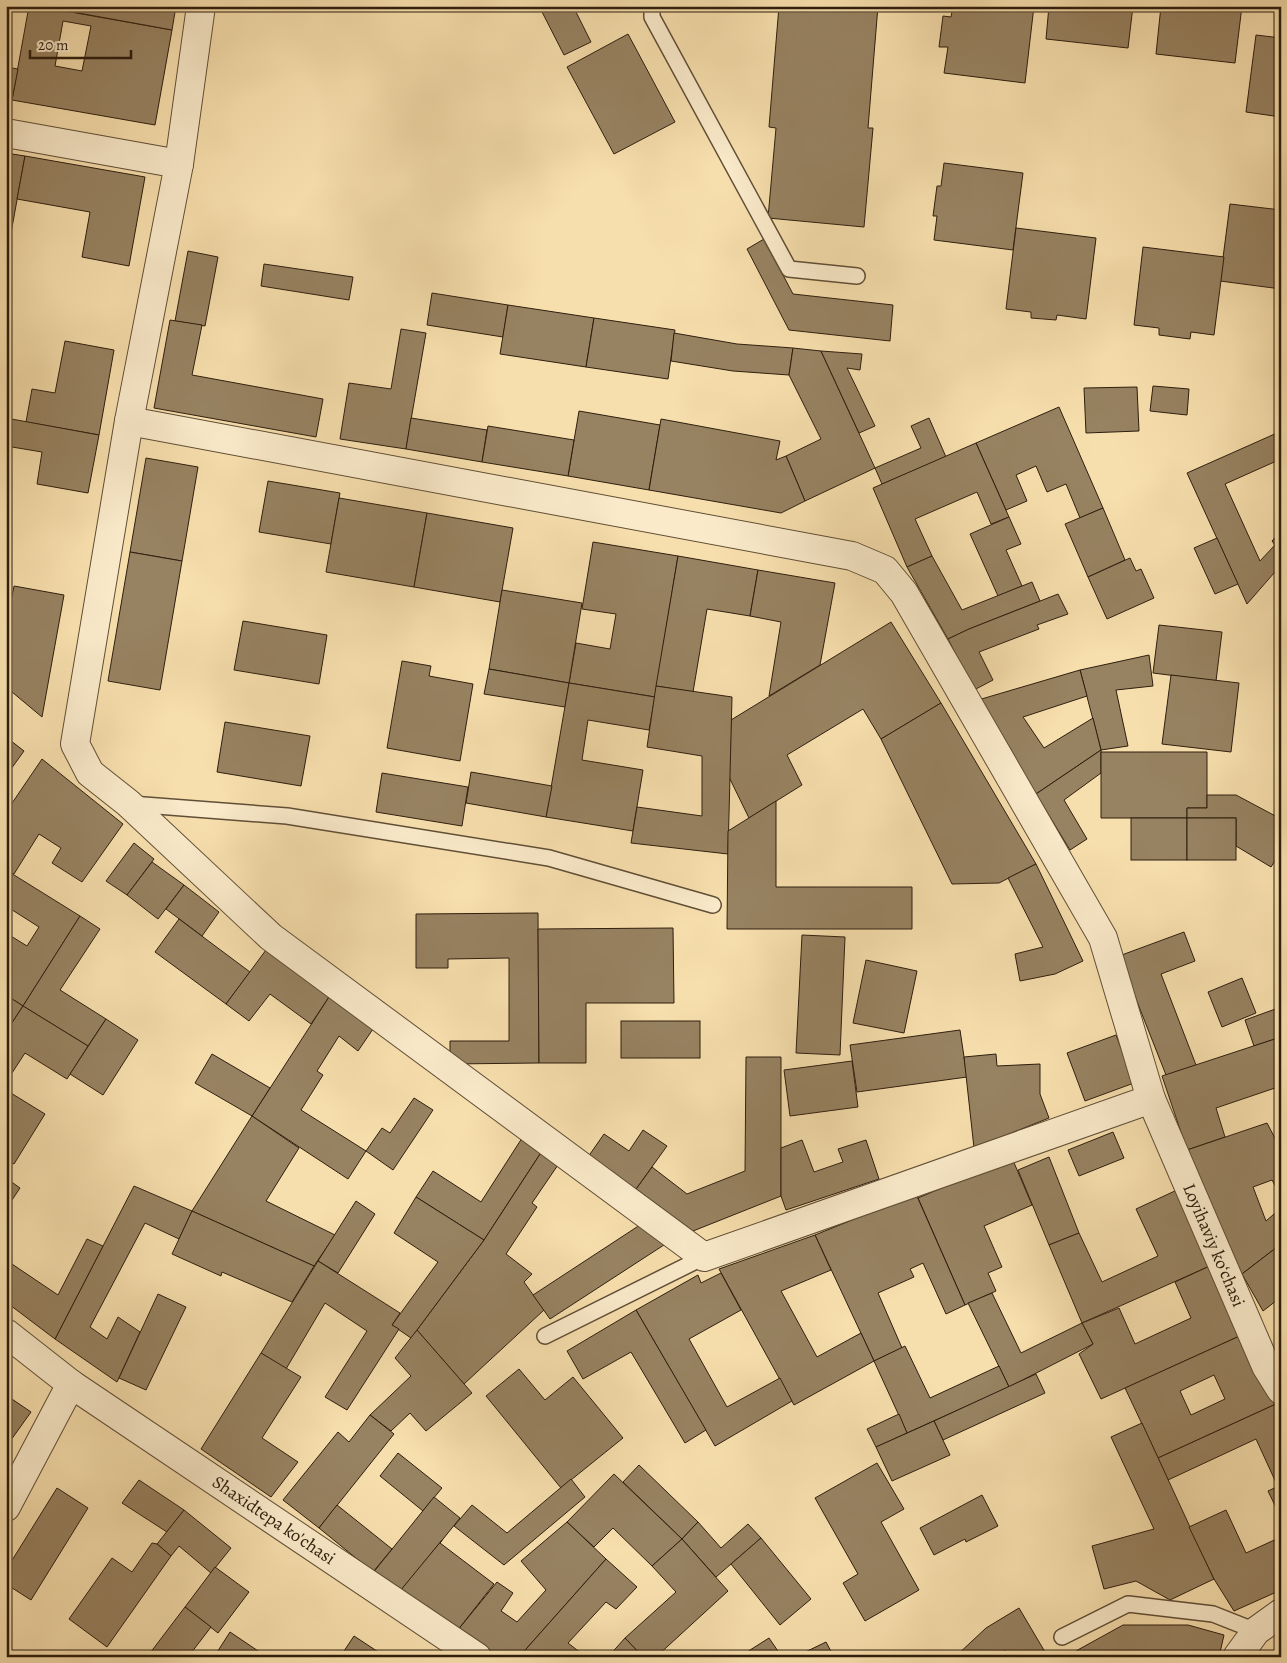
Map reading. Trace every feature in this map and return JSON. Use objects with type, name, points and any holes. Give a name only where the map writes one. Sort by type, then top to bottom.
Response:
[{"type":"street","points":[[201,6],[180,164],[129,421],[75,744],[90,773],[128,803],[271,937],[704,1257],[1151,1099]]},
{"type":"street","points":[[6,133],[180,164]]},
{"type":"street","name":"Loyihaviy koʻchasi","points":[[129,421],[852,556],[885,570],[904,593],[1103,938],[1151,1099],[1266,1366],[1281,1390]]},
{"type":"street","name":"Shaxidtepa ko'chasi","points":[[6,1333],[71,1384],[477,1657]]},
{"type":"street","points":[[6,1507],[71,1384]]},
{"type":"street","points":[[1237,1657],[1256,1632],[1281,1613]]},
{"type":"lane","points":[[652,6],[652,17],[789,269],[857,276]]},
{"type":"lane","points":[[128,803],[287,816],[549,858],[713,905]]},
{"type":"lane","points":[[545,1336],[704,1257]]},
{"type":"lane","points":[[1062,1637],[1128,1604],[1213,1614],[1256,1632]]},
{"type":"building","points":[[29,6],[172,30],[155,125],[12,100]],"holes":[[[63,21],[91,26],[82,71],[55,66]]]},
{"type":"building","points":[[37,6],[56,6],[56,9]]},
{"type":"building","points":[[74,6],[176,6],[172,30],[73,12]]},
{"type":"building","points":[[539,6],[573,6],[591,42],[564,55]]},
{"type":"building","points":[[779,6],[878,6],[868,128],[873,128],[864,227],[768,218],[776,128],[769,127]]},
{"type":"building","points":[[953,6],[1034,6],[1025,83],[944,73],[948,47],[939,47],[943,16],[951,17]]},
{"type":"building","points":[[1049,6],[1133,6],[1128,48],[1046,39]]},
{"type":"building","points":[[1161,6],[1242,6],[1235,63],[1156,54]]},
{"type":"building","points":[[628,34],[675,122],[614,154],[567,67]]},
{"type":"building","points":[[1256,35],[1281,38],[1281,117],[1246,112]]},
{"type":"building","points":[[6,67],[18,69],[12,100],[6,99]]},
{"type":"building","points":[[6,153],[25,156],[9,244],[6,244]]},
{"type":"building","points":[[25,156],[145,177],[129,266],[82,257],[90,212],[17,199]]},
{"type":"building","points":[[944,163],[1023,173],[1013,250],[934,240],[937,216],[933,216],[937,186],[941,186]]},
{"type":"building","points":[[1230,204],[1281,210],[1281,289],[1220,281]]},
{"type":"building","points":[[1016,228],[1096,238],[1086,319],[1057,315],[1056,320],[1031,318],[1031,312],[1006,309]]},
{"type":"building","points":[[764,239],[793,294],[893,305],[890,341],[789,330],[747,249]]},
{"type":"building","points":[[1143,247],[1224,257],[1214,335],[1191,332],[1190,339],[1159,335],[1159,328],[1134,325]]},
{"type":"building","points":[[188,251],[218,257],[205,326],[175,321]]},
{"type":"building","points":[[264,264],[353,277],[349,300],[261,286]]},
{"type":"building","points":[[432,293],[508,305],[503,337],[427,325]]},
{"type":"building","points":[[508,305],[594,318],[586,367],[500,354]]},
{"type":"building","points":[[594,318],[675,330],[668,379],[586,367]]},
{"type":"building","points":[[170,320],[202,325],[192,375],[323,399],[316,437],[154,408]]},
{"type":"building","points":[[401,329],[426,333],[406,449],[340,439],[349,383],[391,389]]},
{"type":"building","points":[[674,333],[737,344],[793,348],[789,375],[733,371],[671,361]]},
{"type":"building","points":[[65,341],[114,350],[99,435],[26,422],[32,389],[55,393]]},
{"type":"building","points":[[793,348],[821,351],[875,468],[805,501],[786,456],[821,439],[789,375]]},
{"type":"building","points":[[821,351],[862,354],[860,370],[847,368],[875,426],[859,433]]},
{"type":"building","points":[[1153,386],[1189,389],[1187,415],[1150,411]]},
{"type":"building","points":[[1137,387],[1139,431],[1086,433],[1084,388]]},
{"type":"building","points":[[1059,407],[1103,508],[1080,518],[1066,484],[1047,492],[1036,466],[1016,475],[1027,501],[1006,510],[976,443]]},
{"type":"building","points":[[579,411],[660,425],[649,490],[568,476]]},
{"type":"building","points":[[6,418],[99,435],[88,493],[37,484],[42,452],[6,446]]},
{"type":"building","points":[[411,418],[487,430],[482,462],[406,449]]},
{"type":"building","points":[[929,418],[946,457],[882,484],[875,468],[921,448],[911,426]]},
{"type":"building","points":[[661,419],[780,441],[776,460],[786,456],[805,501],[781,513],[649,490]]},
{"type":"building","points":[[488,426],[574,440],[568,476],[482,462]]},
{"type":"building","points":[[1277,433],[1281,442],[1281,459],[1225,484],[1260,561],[1275,545],[1272,541],[1281,531],[1281,565],[1247,604],[1187,473]]},
{"type":"building","points":[[976,443],[1009,517],[991,524],[977,492],[915,519],[932,556],[907,567],[873,488]]},
{"type":"building","points":[[146,458],[198,467],[182,561],[130,552]]},
{"type":"building","points":[[268,481],[340,493],[331,544],[259,532]]},
{"type":"building","points":[[339,498],[427,513],[414,587],[326,572]]},
{"type":"building","points":[[1103,508],[1125,560],[1088,577],[1065,524]]},
{"type":"building","points":[[427,513],[513,528],[500,602],[414,587]]},
{"type":"building","points":[[1009,517],[1021,544],[1006,550],[1022,586],[998,596],[970,534]]},
{"type":"building","points":[[1217,538],[1238,584],[1215,594],[1194,548]]},
{"type":"building","points":[[593,542],[678,556],[655,697],[569,683],[576,643],[610,649],[616,614],[582,609]]},
{"type":"building","points":[[130,552],[182,561],[160,690],[108,681]]},
{"type":"building","points":[[678,556],[758,570],[750,616],[707,609],[693,692],[656,686]]},
{"type":"building","points":[[932,556],[962,610],[1032,582],[1040,601],[948,639],[907,567]]},
{"type":"building","points":[[1130,558],[1136,571],[1141,569],[1154,598],[1107,619],[1088,577]]},
{"type":"building","points":[[758,570],[835,583],[820,665],[769,696],[781,622],[750,616]]},
{"type":"building","points":[[14,586],[64,595],[42,717],[6,687],[6,626]]},
{"type":"building","points":[[502,590],[582,603],[569,683],[489,669]]},
{"type":"building","points":[[1058,594],[1068,614],[1037,625],[1039,629],[979,652],[993,680],[974,690],[948,639]]},
{"type":"building","points":[[243,621],[327,635],[319,684],[234,670]]},
{"type":"building","points":[[891,622],[941,703],[881,739],[863,709],[787,755],[802,785],[749,818],[729,777],[731,720]]},
{"type":"building","points":[[1159,625],[1222,632],[1216,681],[1153,673]]},
{"type":"building","points":[[1149,655],[1153,686],[1116,690],[1128,746],[1101,750],[1080,670]]},
{"type":"building","points":[[402,661],[431,666],[429,676],[473,684],[460,761],[387,748]]},
{"type":"building","points":[[489,669],[569,683],[565,707],[484,694]]},
{"type":"building","points":[[1080,670],[1087,696],[1023,717],[1044,748],[1093,718],[1101,750],[1036,794],[978,700]]},
{"type":"building","points":[[1171,675],[1239,683],[1231,752],[1162,744]]},
{"type":"building","points":[[569,683],[655,697],[649,730],[588,720],[582,760],[643,770],[633,831],[546,817]]},
{"type":"building","points":[[656,686],[732,697],[728,854],[631,843],[637,807],[702,816],[702,756],[647,747]]},
{"type":"building","points":[[941,703],[1036,864],[999,883],[952,884],[881,739]]},
{"type":"building","points":[[225,722],[310,736],[301,786],[217,772]]},
{"type":"building","points":[[6,737],[24,751],[11,769],[6,765]]},
{"type":"building","points":[[1101,750],[1101,773],[1064,800],[1087,839],[1070,850],[1036,794]]},
{"type":"building","points":[[1101,752],[1207,752],[1207,808],[1187,808],[1187,818],[1101,818]]},
{"type":"building","points":[[42,759],[123,824],[82,882],[52,863],[61,848],[39,834],[14,874],[6,870],[6,812]]},
{"type":"building","points":[[471,772],[552,786],[546,817],[466,803]]},
{"type":"building","points":[[382,773],[468,787],[462,826],[376,812]]},
{"type":"building","points":[[1207,795],[1236,795],[1281,819],[1281,851],[1271,867],[1236,846],[1236,818],[1187,818],[1187,808],[1207,808]]},
{"type":"building","points":[[776,801],[776,887],[912,887],[912,929],[727,929],[728,831]]},
{"type":"building","points":[[1131,818],[1187,818],[1187,860],[1131,860]]},
{"type":"building","points":[[1187,818],[1236,818],[1236,860],[1187,860]]},
{"type":"building","points":[[134,843],[154,859],[127,895],[106,881]]},
{"type":"building","points":[[152,862],[184,885],[158,919],[127,895]]},
{"type":"building","points":[[1036,864],[1083,961],[1055,974],[1020,981],[1015,954],[1043,947],[1008,878]]},
{"type":"building","points":[[6,870],[80,916],[23,1006],[6,995],[6,933],[27,946],[39,927],[6,906]]},
{"type":"building","points":[[184,885],[219,912],[202,936],[166,909]]},
{"type":"building","points":[[538,913],[539,1063],[450,1064],[450,1041],[509,1041],[509,958],[448,959],[448,968],[416,968],[416,914]]},
{"type":"building","points":[[80,916],[100,929],[60,990],[106,1019],[88,1046],[23,1006]]},
{"type":"building","points":[[179,919],[250,972],[226,1004],[155,952]]},
{"type":"building","points":[[673,928],[674,1003],[586,1003],[586,1063],[539,1063],[538,929]]},
{"type":"building","points":[[1184,932],[1195,961],[1161,974],[1196,1065],[1166,1075],[1119,956]]},
{"type":"building","points":[[802,935],[845,937],[840,1055],[796,1053]]},
{"type":"building","points":[[266,950],[329,997],[311,1024],[270,994],[249,1021],[226,1004]]},
{"type":"building","points":[[866,960],[917,971],[904,1033],[853,1023]]},
{"type":"building","points":[[1242,978],[1256,1013],[1222,1027],[1208,992]]},
{"type":"building","points":[[6,995],[23,1006],[6,1032]]},
{"type":"building","points":[[329,997],[373,1029],[358,1051],[339,1036],[317,1071],[323,1075],[301,1110],[366,1151],[348,1179],[252,1116]]},
{"type":"building","points":[[23,1006],[88,1046],[67,1079],[25,1053],[12,1073],[6,1070],[6,1032]]},
{"type":"building","points":[[1281,1007],[1281,1037],[1254,1046],[1245,1020]]},
{"type":"building","points":[[106,1019],[138,1040],[103,1095],[70,1074]]},
{"type":"building","points":[[621,1021],[700,1021],[700,1058],[621,1058]]},
{"type":"building","points":[[960,1030],[967,1077],[857,1092],[850,1045]]},
{"type":"building","points":[[1116,1035],[1134,1083],[1085,1101],[1067,1053]]},
{"type":"building","points":[[1281,1037],[1281,1086],[1216,1108],[1225,1137],[1187,1150],[1162,1076]]},
{"type":"building","points":[[212,1054],[270,1088],[252,1116],[195,1083]]},
{"type":"building","points":[[996,1054],[997,1066],[1040,1064],[1040,1094],[1049,1118],[974,1148],[964,1057]]},
{"type":"building","points":[[746,1057],[781,1057],[781,1196],[693,1231],[636,1189],[652,1167],[687,1194],[745,1171]]},
{"type":"building","points":[[852,1061],[858,1107],[790,1116],[784,1070]]},
{"type":"building","points":[[6,1090],[45,1114],[14,1164],[6,1160],[6,1142],[11,1135],[6,1132]]},
{"type":"building","points":[[414,1098],[433,1110],[393,1170],[366,1151],[382,1128],[390,1133]]},
{"type":"building","points":[[252,1116],[299,1148],[266,1201],[335,1235],[314,1266],[192,1211]]},
{"type":"building","points":[[1267,1123],[1281,1150],[1281,1196],[1272,1180],[1253,1187],[1266,1221],[1281,1208],[1281,1244],[1234,1280],[1187,1150]]},
{"type":"building","points":[[643,1130],[667,1146],[636,1189],[588,1157],[604,1134],[629,1151]]},
{"type":"building","points":[[1113,1132],[1124,1158],[1079,1176],[1068,1150]]},
{"type":"building","points":[[524,1135],[544,1148],[484,1240],[416,1197],[433,1171],[481,1202]]},
{"type":"building","points":[[1281,1135],[1281,1150],[1275,1138]]},
{"type":"building","points":[[802,1140],[814,1172],[843,1162],[838,1149],[866,1140],[879,1179],[786,1210],[781,1196],[781,1148]]},
{"type":"building","points":[[544,1148],[562,1159],[532,1203],[537,1207],[506,1254],[532,1274],[524,1282],[544,1310],[464,1384],[417,1330],[484,1240]]},
{"type":"building","points":[[1049,1157],[1079,1233],[1049,1245],[1018,1170]]},
{"type":"building","points":[[1012,1158],[1032,1205],[984,1226],[1002,1267],[988,1273],[996,1291],[965,1305],[918,1198]]},
{"type":"building","points":[[6,1178],[20,1188],[6,1209]]},
{"type":"building","points":[[134,1186],[192,1211],[179,1239],[145,1223],[90,1327],[107,1339],[118,1317],[140,1332],[117,1382],[55,1339]]},
{"type":"building","points":[[1177,1190],[1212,1265],[1082,1323],[1049,1245],[1079,1233],[1102,1282],[1158,1256],[1136,1209]]},
{"type":"building","points":[[916,1194],[965,1305],[946,1314],[923,1263],[910,1269],[914,1277],[878,1293],[902,1348],[874,1361],[815,1235]]},
{"type":"building","points":[[416,1197],[484,1240],[411,1338],[392,1325],[438,1262],[394,1233]]},
{"type":"building","points":[[356,1201],[375,1214],[338,1273],[318,1261]]},
{"type":"building","points":[[192,1211],[314,1266],[292,1302],[222,1272],[221,1276],[172,1254]]},
{"type":"building","points":[[643,1223],[667,1243],[550,1319],[533,1295]]},
{"type":"building","points":[[815,1235],[831,1270],[781,1291],[817,1357],[861,1333],[874,1361],[794,1405],[719,1269]]},
{"type":"building","points":[[87,1239],[103,1246],[55,1339],[6,1302],[6,1260],[58,1295]]},
{"type":"building","points":[[1281,1244],[1281,1297],[1263,1311],[1242,1274]]},
{"type":"building","points":[[318,1261],[400,1313],[392,1325],[399,1329],[347,1410],[325,1397],[367,1331],[325,1303],[286,1369],[261,1353]]},
{"type":"building","points":[[1212,1265],[1244,1334],[1101,1399],[1079,1354],[1093,1344],[1082,1323],[1119,1308],[1135,1344],[1191,1318],[1175,1282]]},
{"type":"building","points":[[721,1273],[741,1310],[689,1339],[727,1407],[780,1378],[792,1401],[715,1446],[636,1310],[698,1275],[701,1283]]},
{"type":"building","points":[[992,1293],[1021,1353],[1082,1323],[1093,1344],[1009,1387],[968,1303]]},
{"type":"building","points":[[158,1294],[186,1307],[146,1390],[119,1378]]},
{"type":"building","points":[[636,1310],[706,1430],[685,1443],[631,1352],[583,1379],[567,1351]]},
{"type":"building","points":[[417,1330],[472,1393],[426,1431],[410,1413],[391,1431],[370,1415],[411,1376],[395,1358]]},
{"type":"building","points":[[1244,1334],[1276,1404],[1158,1458],[1125,1388]],"holes":[[[1214,1375],[1225,1399],[1191,1415],[1180,1391]]]},
{"type":"building","points":[[905,1346],[930,1398],[999,1366],[1009,1387],[907,1433],[874,1361]]},
{"type":"building","points":[[261,1353],[301,1377],[262,1438],[298,1462],[271,1497],[201,1449]]},
{"type":"building","points":[[519,1369],[545,1400],[573,1377],[623,1438],[561,1488],[486,1396]]},
{"type":"building","points":[[1036,1374],[1045,1393],[943,1440],[934,1421]]},
{"type":"building","points":[[6,1395],[31,1412],[6,1447]]},
{"type":"building","points":[[1276,1404],[1281,1415],[1281,1485],[1278,1487],[1256,1439],[1168,1480],[1158,1458]]},
{"type":"building","points":[[899,1414],[907,1433],[876,1447],[867,1429]]},
{"type":"building","points":[[370,1415],[394,1434],[319,1528],[283,1500],[338,1432],[349,1442]]},
{"type":"building","points":[[934,1421],[950,1455],[892,1481],[876,1447]]},
{"type":"building","points":[[1142,1423],[1214,1579],[1170,1600],[1136,1581],[1104,1589],[1092,1546],[1154,1529],[1111,1437]]},
{"type":"building","points":[[398,1453],[442,1488],[423,1511],[380,1476]]},
{"type":"building","points":[[877,1463],[904,1509],[881,1522],[919,1590],[865,1621],[843,1583],[858,1574],[815,1498]]},
{"type":"building","points":[[639,1465],[698,1522],[682,1539],[623,1482]]},
{"type":"building","points":[[614,1474],[682,1539],[652,1566],[613,1528],[594,1547],[567,1522]]},
{"type":"building","points":[[571,1479],[585,1497],[504,1565],[454,1526],[472,1505],[507,1533]]},
{"type":"building","points":[[139,1480],[184,1510],[167,1532],[122,1503]]},
{"type":"building","points":[[1281,1485],[1281,1518],[1268,1491]]},
{"type":"building","points":[[57,1488],[88,1508],[31,1600],[6,1584],[6,1570]]},
{"type":"building","points":[[982,1495],[998,1526],[966,1542],[965,1539],[934,1555],[920,1528]]},
{"type":"building","points":[[434,1497],[460,1518],[398,1595],[372,1574]]},
{"type":"building","points":[[337,1505],[392,1549],[373,1572],[319,1528]]},
{"type":"building","points":[[184,1510],[231,1548],[211,1573],[179,1546],[171,1556],[157,1544]]},
{"type":"building","points":[[1226,1510],[1246,1553],[1281,1537],[1281,1590],[1234,1611],[1214,1579],[1189,1527]]},
{"type":"building","points":[[567,1522],[606,1559],[519,1657],[496,1657],[457,1631],[497,1582],[513,1593],[501,1611],[517,1622],[546,1590],[521,1561]]},
{"type":"building","points":[[698,1522],[721,1548],[748,1524],[761,1538],[716,1577],[682,1539]]},
{"type":"building","points":[[761,1538],[811,1599],[780,1625],[731,1564]]},
{"type":"building","points":[[682,1539],[728,1591],[656,1657],[643,1657],[625,1638],[676,1592],[652,1566]]},
{"type":"building","points":[[442,1540],[440,1543],[494,1584],[457,1631],[400,1591]]},
{"type":"building","points":[[152,1543],[157,1544],[171,1556],[107,1647],[69,1619],[112,1558],[132,1572]]},
{"type":"building","points":[[606,1559],[637,1587],[616,1609],[606,1602],[568,1643],[586,1657],[519,1657]]},
{"type":"building","points":[[215,1567],[249,1592],[218,1633],[185,1607]]},
{"type":"building","points":[[185,1607],[211,1627],[188,1657],[147,1657]]},
{"type":"building","points":[[1019,1608],[1048,1657],[1009,1657],[1005,1650],[997,1657],[955,1657],[986,1628]]},
{"type":"building","points":[[1123,1625],[1188,1625],[1224,1635],[1219,1657],[1065,1657]]},
{"type":"building","points":[[230,1632],[267,1657],[214,1657]]},
{"type":"building","points":[[354,1636],[386,1657],[340,1657]]},
{"type":"building","points":[[625,1638],[643,1657],[608,1657]]},
{"type":"building","points":[[769,1638],[782,1657],[739,1657]]},
{"type":"building","points":[[826,1642],[834,1657],[795,1657]]},
{"type":"building","points":[[1281,1648],[1281,1657],[1269,1657]]}]
